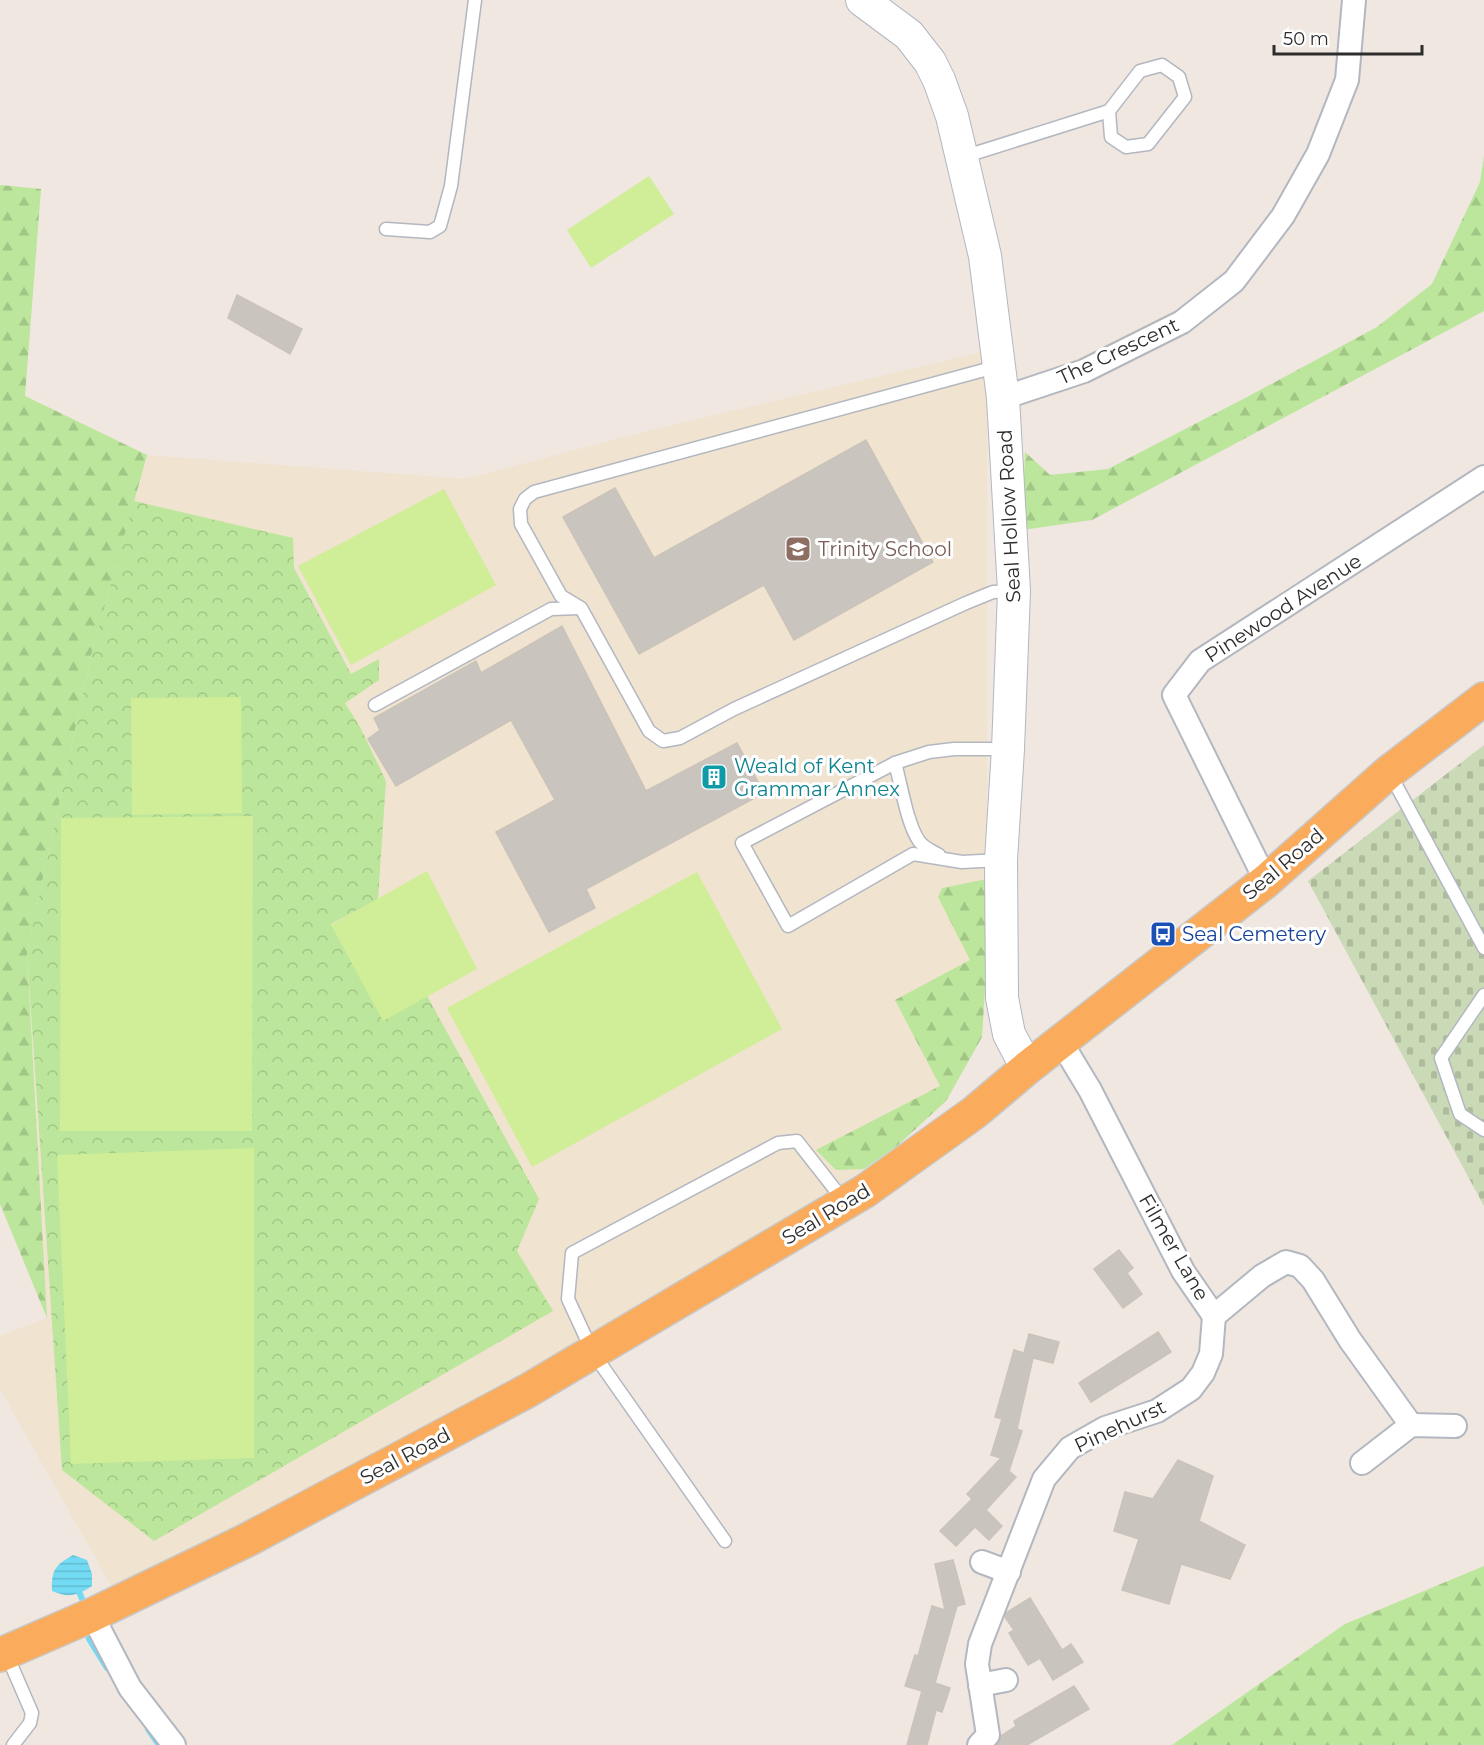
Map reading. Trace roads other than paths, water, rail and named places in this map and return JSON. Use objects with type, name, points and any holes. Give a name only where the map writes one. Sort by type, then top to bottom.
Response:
[{"type":"highway","name":"Seal Road","points":[[3,1653],[92,1615],[247,1540],[527,1391],[865,1191],[975,1112],[1027,1068],[1266,881],[1389,772],[1484,699]]},
{"type":"main road","name":"Seal Hollow Road","points":[[862,0],[909,35],[930,62],[947,99],[963,157],[985,256],[1003,398],[1014,591],[1001,860],[1002,998],[1010,1034],[1027,1068]]},
{"type":"street","name":"The Crescent","points":[[1003,398],[1084,371],[1182,322],[1234,281],[1283,216],[1318,154],[1347,80],[1353,0]]},
{"type":"street","name":"Pinewood Avenue","points":[[1266,881],[1174,695],[1200,661],[1484,477]]},
{"type":"street","name":"Filmer Lane","points":[[1061,1042],[1090,1090],[1183,1271],[1214,1316],[1262,1276],[1286,1262],[1300,1266],[1313,1280],[1350,1340],[1411,1425]]},
{"type":"street","name":"Pinehurst","points":[[979,1745],[988,1735],[977,1664],[980,1644],[1010,1572],[1044,1479],[1070,1448],[1105,1428],[1157,1411],[1191,1389],[1203,1373],[1211,1354],[1214,1316]]},
{"type":"street","points":[[1362,1463],[1411,1425],[1455,1426]]},
{"type":"street","points":[[982,1562],[1010,1572]]},
{"type":"street","points":[[92,1615],[130,1688],[174,1745]]},
{"type":"street","points":[[980,1685],[1006,1680]]},
{"type":"lane","points":[[386,229],[425,232],[436,229],[443,218],[451,186],[475,0]]},
{"type":"lane","points":[[963,157],[1109,111],[1140,71],[1162,65],[1179,77],[1185,97],[1148,144],[1126,147],[1112,136],[1109,111]]},
{"type":"lane","points":[[999,366],[534,492],[525,499],[520,509],[521,524],[561,596],[581,608],[649,731],[663,741],[680,738],[734,709],[966,603],[993,592],[1014,591]]},
{"type":"lane","points":[[375,705],[550,609],[581,608]]},
{"type":"lane","points":[[1001,860],[962,862],[913,854],[788,926],[742,843],[895,763],[929,752],[954,749],[1008,749]]},
{"type":"lane","points":[[895,763],[907,813],[919,841],[927,849],[945,858]]},
{"type":"lane","points":[[1389,772],[1484,948]]},
{"type":"lane","points":[[1484,995],[1441,1058],[1460,1114],[1484,1130]]},
{"type":"lane","points":[[725,1541],[593,1353],[568,1299],[572,1253],[778,1143],[797,1141],[846,1203]]},
{"type":"lane","points":[[3,1653],[32,1713],[26,1740],[13,1745]]},
{"type":"water","points":[[73,1555],[87,1560],[92,1574],[92,1586],[72,1595],[52,1591],[52,1578],[56,1568]]},
{"type":"waterway","points":[[80,1594],[86,1608]]},
{"type":"waterway","points":[[90,1629],[89,1639],[107,1668]]},
{"type":"waterway","points":[[148,1729],[159,1745]]},
{"type":"place","name":"Trinity School","points":[[798,549]]},
{"type":"place","name":"Weald of Kent Grammar Annex","points":[[714,777]]},
{"type":"place","name":"Seal Cemetery","points":[[1163,934]]}]
